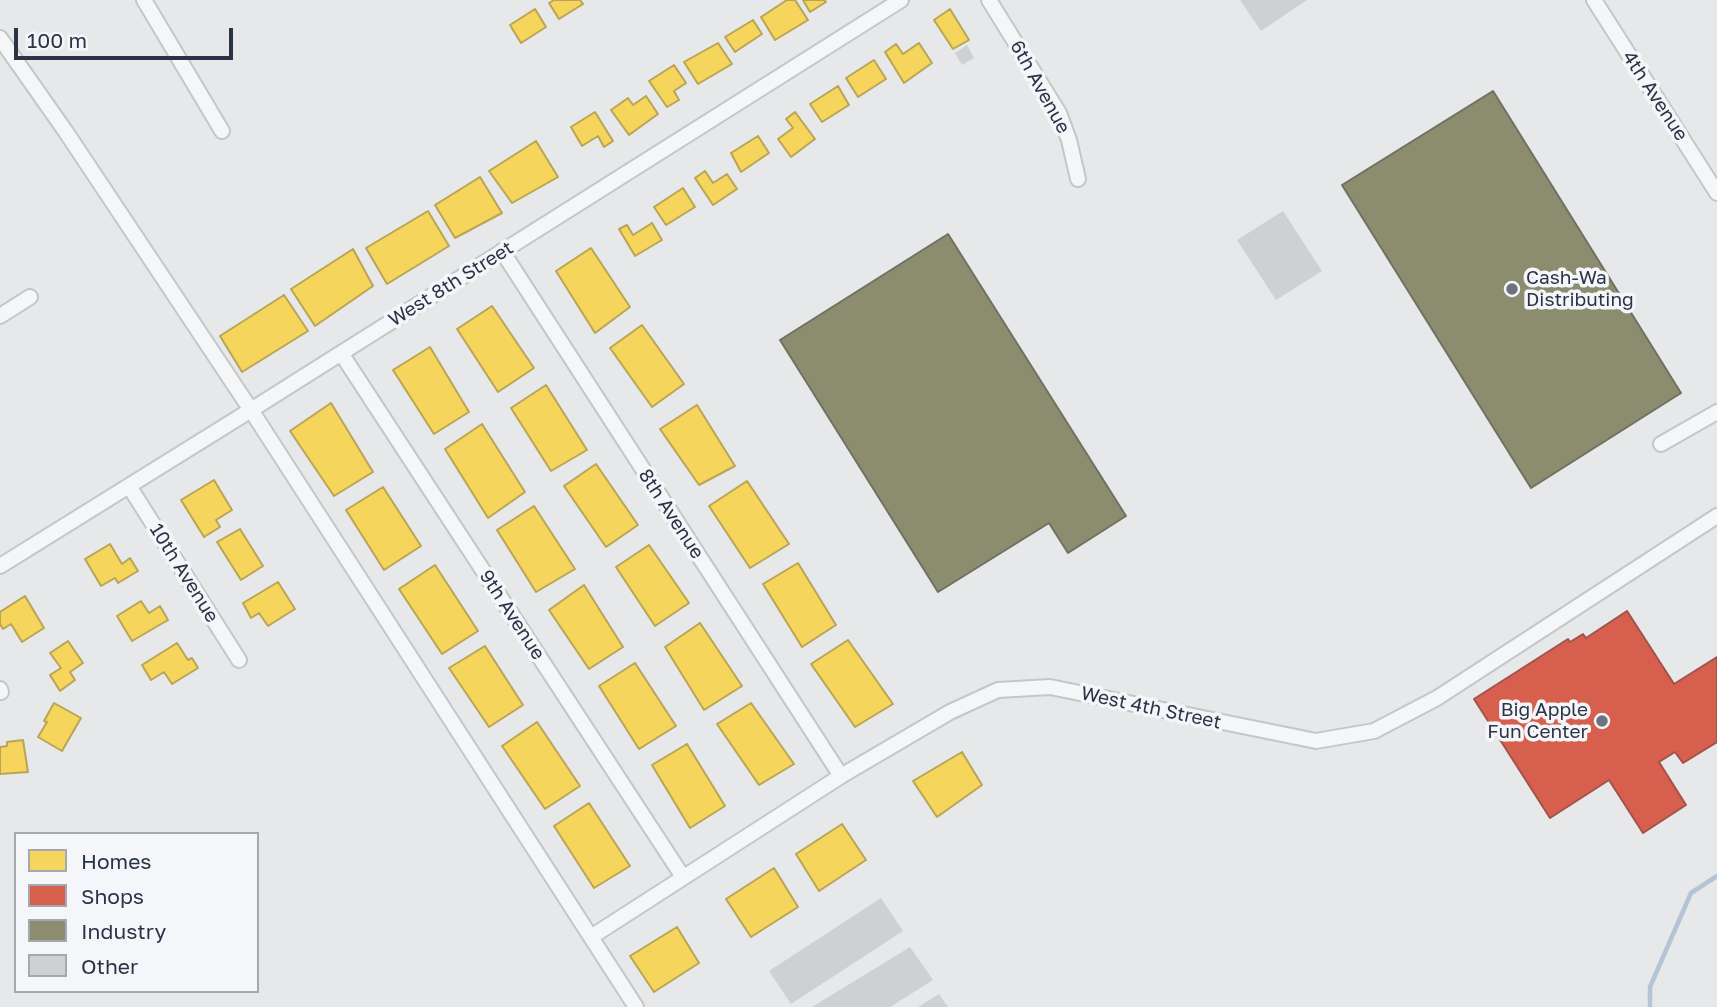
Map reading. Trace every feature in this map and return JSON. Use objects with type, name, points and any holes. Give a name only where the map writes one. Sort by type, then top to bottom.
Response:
[{"type":"street","name":"West 8th Street","points":[[0,566],[901,0]]},
{"type":"street","name":"6th Avenue","points":[[989,0],[1059,113],[1069,140],[1078,179]]},
{"type":"street","name":"4th Avenue","points":[[1594,0],[1717,193]]},
{"type":"street","points":[[149,2],[222,131]]},
{"type":"street","points":[[0,38],[66,132],[251,410],[636,1007]]},
{"type":"street","name":"8th Avenue","points":[[502,251],[841,776]]},
{"type":"street","points":[[0,316],[30,297]]},
{"type":"street","name":"9th Avenue","points":[[341,353],[683,877]]},
{"type":"street","points":[[1661,444],[1717,412]]},
{"type":"street","name":"10th Avenue","points":[[129,486],[239,660]]},
{"type":"street","name":"West 4th Street","points":[[591,937],[841,776],[950,712],[998,690],[1050,687],[1316,741],[1374,731],[1437,698],[1717,516]]},
{"type":"building: Homes","points":[[554,0],[580,0],[583,4],[559,19],[549,3]]},
{"type":"building: Homes","points":[[787,0],[795,0],[808,20],[775,40],[761,17]]},
{"type":"building: Homes","points":[[803,0],[824,0],[826,2],[810,12]]},
{"type":"building: Homes","points":[[535,9],[546,27],[521,43],[510,25]]},
{"type":"building: Homes","points":[[950,9],[969,40],[953,49],[934,20]]},
{"type":"building: Homes","points":[[753,20],[762,34],[735,52],[725,37]]},
{"type":"building: Homes","points":[[718,43],[732,64],[698,84],[684,62]]},
{"type":"building: Homes","points":[[919,43],[932,63],[904,83],[885,52],[896,44],[903,54]]},
{"type":"building: Homes","points":[[874,60],[886,79],[858,97],[846,78]]},
{"type":"building: Homes","points":[[674,65],[686,83],[674,91],[679,100],[667,107],[649,81]]},
{"type":"building: Homes","points":[[838,86],[849,105],[822,122],[810,104]]},
{"type":"building: Homes","points":[[646,96],[658,114],[629,135],[611,110],[628,98],[633,105]]},
{"type":"building: Homes","points":[[595,112],[613,141],[604,147],[598,136],[582,146],[571,127]]},
{"type":"building: Homes","points":[[795,112],[815,139],[791,157],[778,139],[793,128],[786,119]]},
{"type":"building: Homes","points":[[758,136],[769,153],[741,172],[731,153]]},
{"type":"building: Homes","points":[[536,141],[558,177],[512,203],[489,171]]},
{"type":"building: Homes","points":[[705,171],[713,183],[727,174],[737,189],[713,205],[695,178]]},
{"type":"building: Homes","points":[[480,177],[502,213],[455,238],[435,205]]},
{"type":"building: Homes","points":[[683,188],[695,207],[666,225],[654,207]]},
{"type":"building: Homes","points":[[428,211],[449,246],[387,284],[366,248]]},
{"type":"building: Homes","points":[[652,223],[662,240],[635,256],[619,229],[627,225],[633,235]]},
{"type":"building: Homes","points":[[591,248],[630,307],[595,333],[556,271]]},
{"type":"building: Homes","points":[[353,249],[373,286],[315,326],[291,289]]},
{"type":"building: Homes","points":[[284,295],[308,331],[242,372],[220,336]]},
{"type":"building: Homes","points":[[492,306],[534,368],[498,392],[457,329]]},
{"type":"building: Homes","points":[[642,325],[684,384],[652,407],[610,348]]},
{"type":"building: Homes","points":[[430,347],[469,412],[434,434],[393,370]]},
{"type":"building: Homes","points":[[546,385],[587,450],[551,471],[511,408]]},
{"type":"building: Homes","points":[[331,403],[373,472],[334,496],[290,431]]},
{"type":"building: Homes","points":[[697,405],[735,466],[699,485],[660,429]]},
{"type":"building: Homes","points":[[482,424],[525,492],[488,518],[445,449]]},
{"type":"building: Homes","points":[[596,464],[638,525],[606,547],[564,486]]},
{"type":"building: Homes","points":[[214,480],[232,510],[216,520],[220,527],[204,537],[181,500]]},
{"type":"building: Homes","points":[[747,481],[789,544],[750,568],[709,506]]},
{"type":"building: Homes","points":[[383,487],[421,546],[384,570],[346,510]]},
{"type":"building: Homes","points":[[534,506],[575,569],[536,592],[497,530]]},
{"type":"building: Homes","points":[[240,529],[263,566],[241,580],[217,542]]},
{"type":"building: Homes","points":[[110,544],[122,564],[130,558],[138,571],[118,583],[115,578],[101,586],[85,559]]},
{"type":"building: Homes","points":[[649,545],[689,603],[655,626],[616,567]]},
{"type":"building: Homes","points":[[798,563],[836,625],[802,647],[763,584]]},
{"type":"building: Homes","points":[[435,565],[478,631],[442,654],[399,589]]},
{"type":"building: Homes","points":[[278,582],[295,609],[268,626],[259,613],[251,618],[243,603]]},
{"type":"building: Homes","points":[[584,585],[623,647],[589,669],[549,610]]},
{"type":"building: Homes","points":[[25,596],[44,628],[22,642],[11,624],[3,629],[0,612]]},
{"type":"building: Homes","points":[[141,601],[149,613],[160,606],[168,620],[132,641],[117,616]]},
{"type":"building: Homes","points":[[700,623],[742,686],[704,710],[665,647]]},
{"type":"building: Homes","points":[[848,640],[893,704],[855,727],[811,664]]},
{"type":"building: Homes","points":[[68,641],[83,663],[70,672],[75,680],[60,691],[50,675],[61,668],[50,653]]},
{"type":"building: Homes","points":[[177,643],[188,660],[192,658],[198,668],[172,684],[164,672],[151,680],[142,665]]},
{"type":"building: Homes","points":[[485,646],[523,705],[489,727],[449,668]]},
{"type":"building: Homes","points":[[635,663],[676,726],[639,749],[599,686]]},
{"type":"building: Homes","points":[[54,703],[81,718],[62,751],[38,737]]},
{"type":"building: Homes","points":[[751,703],[794,764],[759,785],[717,724]]},
{"type":"building: Homes","points":[[537,722],[580,786],[545,809],[502,746]]},
{"type":"building: Homes","points":[[23,740],[28,772],[0,774],[0,747],[7,746],[7,742]]},
{"type":"building: Homes","points":[[687,744],[725,806],[690,828],[652,765]]},
{"type":"building: Homes","points":[[962,752],[982,785],[937,817],[913,781]]},
{"type":"building: Homes","points":[[589,803],[630,866],[594,888],[554,826]]},
{"type":"building: Homes","points":[[842,824],[866,860],[819,891],[796,854]]},
{"type":"building: Homes","points":[[774,868],[798,907],[751,937],[726,899]]},
{"type":"building: Homes","points":[[677,927],[699,963],[654,992],[630,956]]},
{"type":"building: Shops","name":"Big Apple Fun Center","points":[[1627,611],[1674,684],[1717,657],[1717,742],[1683,763],[1675,752],[1659,762],[1686,805],[1643,833],[1609,780],[1550,818],[1474,699],[1568,639],[1570,642],[1583,634],[1586,638]]},
{"type":"building: Industry","name":"Cash-Wa Distributing","points":[[1493,91],[1681,393],[1531,488],[1342,185]]},
{"type":"building: Industry","points":[[948,234],[1126,516],[1068,553],[1049,523],[938,592],[780,340]]},
{"type":"building: Other","points":[[1240,0],[1307,0],[1261,31]]},
{"type":"building: Other","points":[[967,45],[974,58],[962,65],[955,53]]},
{"type":"building: Other","points":[[1283,211],[1322,271],[1276,300],[1237,240]]},
{"type":"building: Other","points":[[881,898],[903,931],[791,1004],[769,971]]},
{"type":"building: Other","points":[[910,947],[933,980],[890,1007],[812,1007]]},
{"type":"building: Other","points":[[939,994],[948,1007],[918,1007]]},
{"type":"waterway","points":[[1650,1007],[1650,987],[1691,893],[1717,876]]},
{"type":"place","name":"Cash-Wa Distributing","points":[[1512,289]]},
{"type":"place","name":"Big Apple Fun Center","points":[[1602,721]]}]
